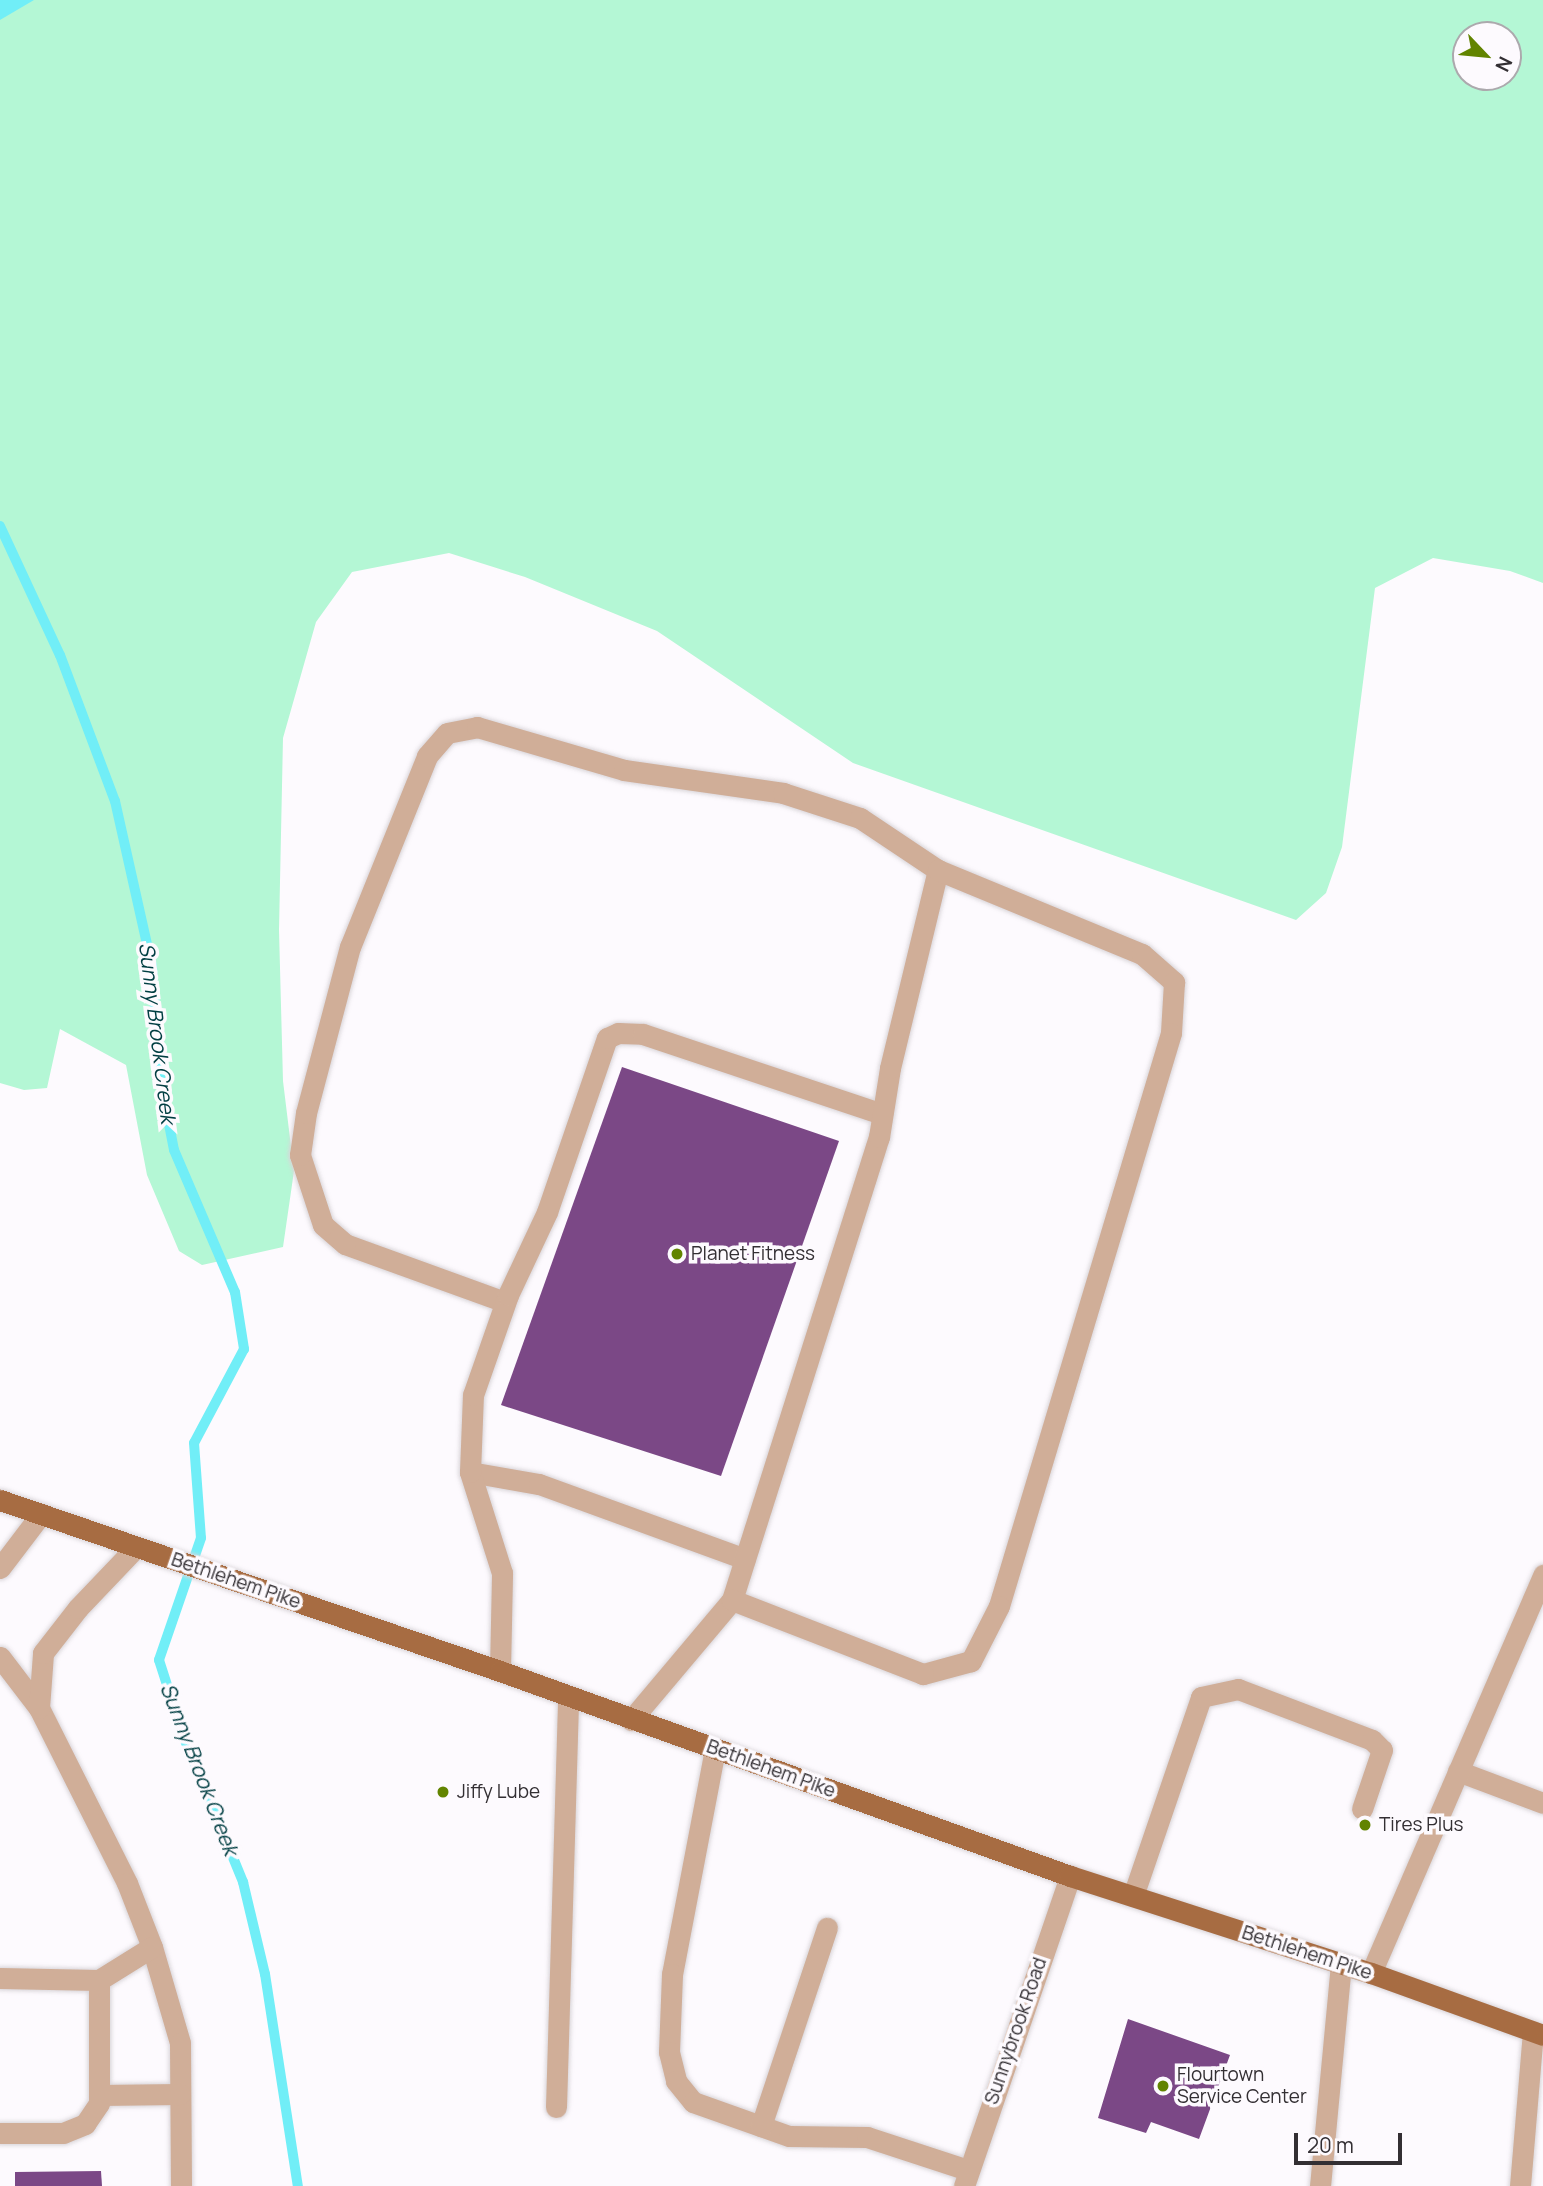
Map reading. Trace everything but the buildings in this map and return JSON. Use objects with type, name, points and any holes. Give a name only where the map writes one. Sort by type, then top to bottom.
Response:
[{"type":"main road","name":"Bethlehem Pike","points":[[0,1500],[500,1671],[1070,1876],[1371,1973],[1538,2033]]},
{"type":"street","points":[[505,1302],[345,1244],[323,1225],[300,1154],[306,1113],[350,947],[427,756],[447,733],[477,727],[624,770],[783,793],[860,818],[938,870],[1142,954],[1174,982],[1171,1033],[999,1606],[971,1661],[923,1674],[732,1600]]},
{"type":"street","points":[[631,1720],[732,1600],[879,1137],[938,870]]},
{"type":"street","points":[[500,1671],[502,1573],[470,1472],[473,1395],[505,1302],[548,1212],[607,1038],[618,1033],[643,1034],[882,1114]]},
{"type":"street","points":[[470,1472],[539,1484],[745,1559]]},
{"type":"street","points":[[0,1568],[41,1514]]},
{"type":"street","points":[[39,1708],[43,1653],[78,1608],[136,1547]]},
{"type":"street","points":[[1371,1973],[1543,1575]]},
{"type":"street","points":[[0,1657],[39,1708],[127,1883],[152,1947],[180,2043],[181,2186]]},
{"type":"street","points":[[1133,1896],[1201,1697],[1238,1689],[1372,1740],[1382,1750],[1362,1809]]},
{"type":"street","points":[[556,2107],[568,1696]]},
{"type":"street","points":[[715,1749],[673,1974],[669,2052],[676,2081],[693,2102],[789,2136],[867,2137],[966,2178]]},
{"type":"street","points":[[1458,1771],[1543,1803]]},
{"type":"street","name":"Sunnybrook Road","points":[[966,2178],[1070,1876]]},
{"type":"street","points":[[761,2126],[827,1928]]},
{"type":"street","points":[[0,1978],[99,1980],[152,1947]]},
{"type":"street","points":[[1320,2186],[1341,1964]]},
{"type":"street","points":[[0,2133],[63,2133],[85,2124],[99,2103],[99,1980]]},
{"type":"street","points":[[1520,2186],[1538,2033]]},
{"type":"street","points":[[99,2095],[180,2094]]},
{"type":"green space","points":[[0,0],[1543,0],[1543,583],[1510,571],[1433,558],[1375,588],[1342,847],[1326,893],[1296,920],[853,763],[657,631],[525,577],[449,553],[352,572],[316,622],[283,738],[279,930],[283,1081],[294,1171],[283,1247],[202,1265],[179,1251],[147,1175],[126,1065],[60,1029],[47,1088],[24,1090],[0,1083]]},
{"type":"water","points":[[0,0],[34,0],[0,20]]},
{"type":"waterway","name":"Sunny Brook Creek","points":[[0,526],[60,655],[115,801],[152,967],[160,1078],[174,1150],[235,1292],[244,1349],[194,1443],[201,1538],[159,1660],[184,1738],[243,1882],[265,1974],[298,2186]]},
{"type":"place","name":"Planet Fitness","points":[[677,1254]]},
{"type":"place","name":"Jiffy Lube","points":[[443,1792]]},
{"type":"place","name":"Tires Plus","points":[[1365,1825]]},
{"type":"place","name":"Flourtown Service Center","points":[[1163,2086]]}]
